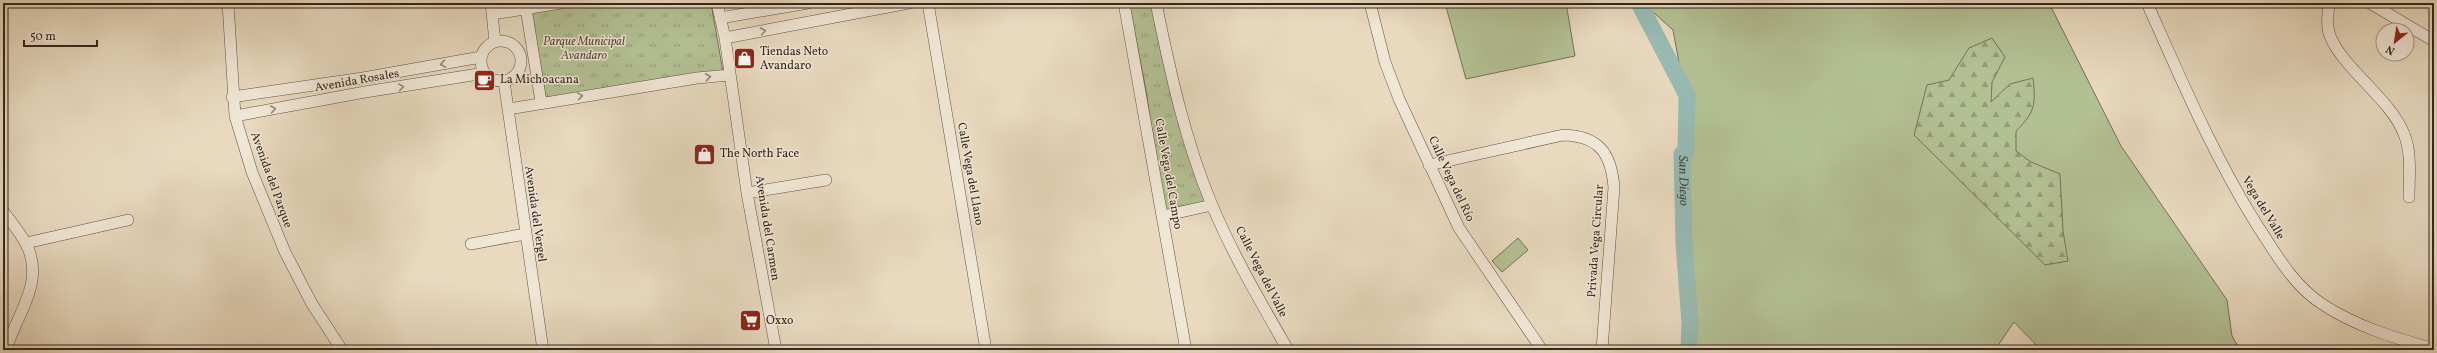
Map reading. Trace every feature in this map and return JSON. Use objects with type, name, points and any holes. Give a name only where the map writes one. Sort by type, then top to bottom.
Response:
[{"type":"street","name":"Avenida del Parque","points":[[228,3],[232,97],[235,116],[252,172],[273,226],[309,298],[342,350]]},
{"type":"street","points":[[496,42],[492,8],[526,8],[561,3]]},
{"type":"street","points":[[717,3],[725,38],[909,3]]},
{"type":"street","points":[[720,18],[808,3]]},
{"type":"street","name":"Calle Vega del Llano","points":[[928,3],[986,350]]},
{"type":"street","name":"Calle Vega del Campo","points":[[1124,3],[1186,350]]},
{"type":"street","name":"Calle Vega del Campo","points":[[1156,3],[1181,112],[1212,205]]},
{"type":"street","name":"Calle Vega del Río","points":[[1370,3],[1385,62],[1399,99],[1459,228],[1542,350]]},
{"type":"street","name":"Vega del Valle","points":[[2147,3],[2204,131],[2236,191],[2288,272],[2321,303],[2345,318],[2375,332],[2434,350]]},
{"type":"street","points":[[2329,3],[2328,27],[2330,37],[2342,54],[2391,111],[2404,132],[2409,151],[2409,198]]},
{"type":"street","points":[[2370,3],[2434,41]]},
{"type":"street","points":[[526,8],[541,102]]},
{"type":"street","name":"Avenida del Carmen","points":[[725,38],[747,194],[776,350]]},
{"type":"street","points":[[502,41],[515,46],[521,58],[519,71],[515,76],[504,81],[496,81],[485,73],[481,66],[481,57],[486,48],[496,42],[502,41]]},
{"type":"street","points":[[521,58],[533,55]]},
{"type":"street","name":"Avenida Rosales","points":[[232,97],[363,78],[481,57]]},
{"type":"street","name":"Avenida Rosales","points":[[235,116],[365,92],[485,73]]},
{"type":"street","points":[[508,109],[541,102],[730,75]]},
{"type":"street","points":[[363,78],[365,92]]},
{"type":"street","name":"Avenida del Vergel","points":[[504,81],[543,350]]},
{"type":"street","name":"Privada Vega Circular","points":[[1429,164],[1563,135],[1576,135],[1591,141],[1606,154],[1610,162],[1614,187],[1602,350]]},
{"type":"street","points":[[747,194],[826,180]]},
{"type":"street","points":[[1163,216],[1212,205]]},
{"type":"street","name":"Calle Vega del Valle","points":[[1212,205],[1288,350]]},
{"type":"street","points":[[3,211],[26,243],[32,258],[32,282],[6,350]]},
{"type":"street","points":[[26,243],[128,220]]},
{"type":"street","points":[[471,244],[525,234]]},
{"type":"green space","name":"Parque Municipal Avandaro","points":[[570,3],[711,3],[723,72],[546,101],[531,9]]},
{"type":"green space","points":[[1129,3],[1153,3],[1209,203],[1164,213],[1146,90]]},
{"type":"green space","points":[[1445,3],[1566,3],[1575,56],[1466,79]]},
{"type":"green space","points":[[1643,3],[2049,3],[2121,146],[2227,300],[2232,336],[2240,350],[2041,350],[2014,322],[1995,350],[1687,350],[1688,321],[1680,152],[1684,151],[1685,95],[1673,30]]},
{"type":"green space","points":[[1992,38],[2005,57],[1992,82],[1991,102],[2010,84],[2033,78],[2033,108],[2031,113],[2016,131],[2016,151],[2031,162],[2060,174],[2063,231],[2068,261],[2045,265],[1914,135],[1927,85],[1949,80],[1969,48]]},
{"type":"green space","points":[[1518,238],[1528,250],[1502,272],[1492,261]]},
{"type":"waterway","name":"San Diego","points":[[1639,3],[1687,95],[1686,152],[1682,154],[1684,243],[1690,322],[1689,350]]},
{"type":"place","name":"Tiendas Neto Avandaro","points":[[745,59]]},
{"type":"place","name":"La Michoacana","points":[[485,80]]},
{"type":"place","name":"The North Face","points":[[705,154]]},
{"type":"place","name":"Oxxo","points":[[750,321]]}]
